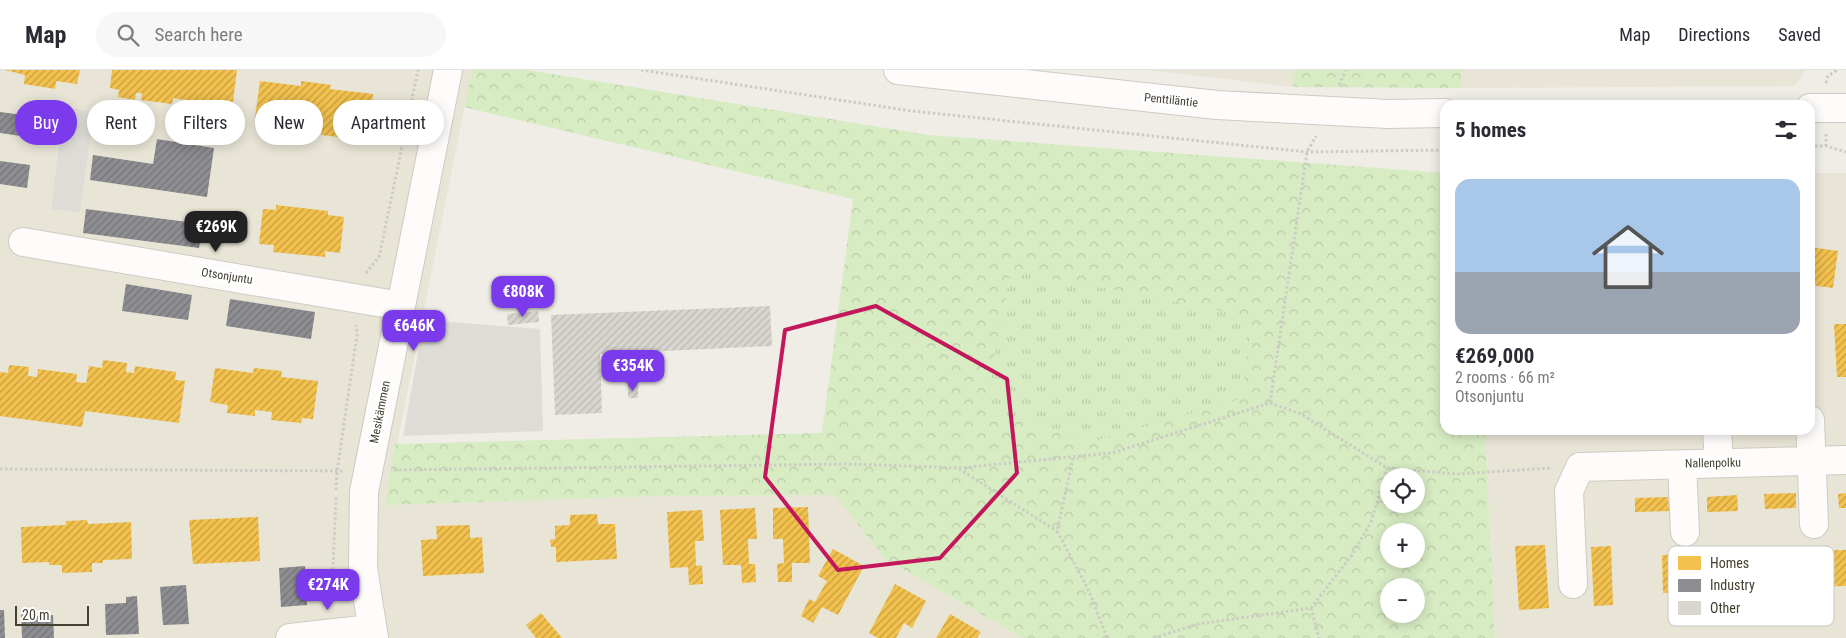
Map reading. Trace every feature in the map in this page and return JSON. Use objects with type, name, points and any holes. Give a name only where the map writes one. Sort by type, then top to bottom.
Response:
[{"type":"street","name":"Mesikämmen","points":[[372,634],[364,568],[364,492],[448,70]]},
{"type":"street","name":"Penttiläntie","points":[[898,70],[1217,105],[1331,111],[1440,113]]},
{"type":"street","points":[[1815,108],[1846,108]]},
{"type":"street","name":"Otsonjuntu","points":[[23,242],[401,306]]},
{"type":"street","points":[[1718,435],[1719,463]]},
{"type":"street","points":[[1811,435],[1814,524]]},
{"type":"street","name":"Nallenpolku","points":[[1580,466],[1846,460]]},
{"type":"street","points":[[1682,464],[1685,532]]},
{"type":"street","points":[[1573,584],[1569,491],[1580,466]]},
{"type":"street","points":[[290,638],[326,633],[372,634]]},
{"type":"path","points":[[326,633],[324,620],[332,590],[337,471],[357,335],[355,313],[362,278],[379,257],[418,70]]},
{"type":"path","points":[[641,70],[912,111],[1307,152],[1440,150]]},
{"type":"path","points":[[1270,402],[1307,152],[1331,111]]},
{"type":"path","points":[[1815,146],[1826,146],[1846,152]]},
{"type":"path","points":[[0,469],[368,471],[853,464],[958,468],[1112,453],[1270,402],[1301,414],[1386,468]]},
{"type":"path","points":[[1057,531],[1073,458]]},
{"type":"path","points":[[1425,471],[1457,474],[1580,466]]},
{"type":"path","points":[[958,468],[1057,531],[1088,591],[1107,638]]},
{"type":"path","points":[[1154,638],[1198,624],[1311,608],[1352,555],[1371,522],[1380,490]]},
{"type":"path","points":[[1311,608],[1319,638]]},
{"type":"highlighted area","points":[[876,306],[1007,379],[1017,473],[940,558],[838,570],[765,477],[785,330]]},
{"type":"shaded area","points":[[0,70],[472,70],[385,505],[658,496],[836,495],[885,559],[1023,638],[0,638]]},
{"type":"shaded area","points":[[1148,70],[1295,70],[1293,87]]},
{"type":"shaded area","points":[[1461,70],[1806,70],[1794,86],[1462,88]]},
{"type":"shaded area","points":[[77,109],[87,111],[87,145],[89,145],[80,212],[51,209],[59,145],[77,145]]},
{"type":"shaded area","points":[[1815,173],[1846,173],[1846,638],[1495,638],[1485,435],[1815,435]]},
{"type":"shaded area","points":[[424,320],[540,329],[543,431],[403,436]]},
{"type":"green space","points":[[472,70],[527,70],[929,135],[1440,173],[1440,435],[1485,435],[1495,638],[1023,638],[885,559],[835,495],[658,496],[385,505],[395,444],[822,433],[853,199],[464,107]]},
{"type":"green space","points":[[1295,70],[1461,70],[1462,88],[1293,87]]},
{"type":"green space","points":[[1011,270],[1252,317],[1241,399],[1090,442],[984,410]]},
{"type":"building: Homes","points":[[5,70],[80,70],[77,84],[56,81],[55,89],[24,84],[25,75]]},
{"type":"building: Homes","points":[[112,70],[237,70],[233,100],[185,100],[173,98],[173,100],[165,100],[165,103],[155,102],[155,100],[141,100],[142,93],[136,93],[135,100],[118,97],[119,90],[110,88]]},
{"type":"building: Homes","points":[[260,81],[301,86],[301,81],[331,85],[330,89],[373,94],[372,100],[333,100],[333,136],[323,135],[323,100],[257,100]]},
{"type":"building: Homes","points":[[276,205],[328,211],[328,215],[344,217],[340,253],[325,251],[325,257],[273,252],[274,245],[259,244],[263,209],[276,210]]},
{"type":"building: Homes","points":[[1815,248],[1838,251],[1833,288],[1815,286]]},
{"type":"building: Homes","points":[[1834,324],[1846,324],[1846,377],[1837,377]]},
{"type":"building: Homes","points":[[103,360],[127,363],[126,372],[134,373],[135,366],[176,372],[175,380],[185,381],[179,423],[85,411],[82,427],[0,416],[0,372],[8,373],[9,365],[29,367],[28,376],[37,377],[38,369],[77,374],[76,382],[86,383],[89,366],[102,368]]},
{"type":"building: Homes","points":[[215,368],[253,373],[254,368],[282,371],[281,377],[318,381],[313,419],[302,418],[301,423],[271,420],[272,412],[255,410],[255,416],[227,413],[228,405],[210,402]]},
{"type":"building: Homes","points":[[1796,493],[1796,508],[1765,509],[1764,494]]},
{"type":"building: Homes","points":[[1846,493],[1846,508],[1839,508],[1838,494]]},
{"type":"building: Homes","points":[[1737,495],[1738,511],[1707,512],[1707,497]]},
{"type":"building: Homes","points":[[1668,497],[1669,511],[1635,512],[1635,498]]},
{"type":"building: Homes","points":[[808,507],[810,563],[792,563],[792,582],[778,582],[777,564],[784,563],[783,539],[773,539],[773,508]]},
{"type":"building: Homes","points":[[755,508],[757,539],[748,539],[749,564],[755,564],[756,582],[742,583],[741,565],[723,565],[720,510]]},
{"type":"building: Homes","points":[[702,510],[704,541],[695,541],[696,566],[702,565],[703,584],[689,585],[688,567],[670,568],[667,512]]},
{"type":"building: Homes","points":[[597,514],[598,524],[615,524],[617,559],[556,562],[556,547],[551,547],[550,540],[555,539],[555,526],[570,525],[570,515]]},
{"type":"building: Homes","points":[[258,517],[260,561],[193,564],[189,520]]},
{"type":"building: Homes","points":[[87,520],[88,524],[131,522],[132,559],[103,560],[103,563],[92,563],[92,572],[62,573],[62,565],[49,565],[49,562],[22,563],[21,527],[66,525],[66,521]]},
{"type":"building: Homes","points":[[470,525],[470,538],[482,537],[484,573],[423,576],[421,540],[437,539],[436,526]]},
{"type":"building: Homes","points":[[1545,545],[1549,608],[1519,610],[1515,546]]},
{"type":"building: Homes","points":[[1611,546],[1613,605],[1594,606],[1591,547]]},
{"type":"building: Homes","points":[[833,549],[864,566],[838,615],[822,607],[813,623],[801,616],[809,599],[815,602],[827,581],[818,576]]},
{"type":"building: Homes","points":[[1834,550],[1846,550],[1846,586],[1834,586]]},
{"type":"building: Homes","points":[[1662,555],[1668,555],[1668,593],[1663,593]]},
{"type":"building: Homes","points":[[895,584],[926,601],[912,628],[904,623],[896,638],[878,638],[869,633]]},
{"type":"building: Homes","points":[[541,613],[562,638],[536,638],[526,625]]},
{"type":"building: Homes","points":[[950,614],[981,632],[977,638],[936,638]]},
{"type":"building: Industry","points":[[0,112],[15,114],[15,135],[0,133]]},
{"type":"building: Industry","points":[[157,139],[165,140],[165,145],[195,145],[214,148],[207,197],[90,180],[93,155],[153,164]]},
{"type":"building: Industry","points":[[0,161],[30,165],[27,188],[0,184]]},
{"type":"building: Industry","points":[[86,209],[203,224],[199,248],[83,233]]},
{"type":"building: Industry","points":[[126,284],[192,295],[188,320],[122,311]]},
{"type":"building: Industry","points":[[230,299],[315,312],[311,339],[226,326]]},
{"type":"building: Industry","points":[[305,566],[307,605],[281,607],[279,568]]},
{"type":"building: Industry","points":[[186,585],[189,624],[163,625],[160,587]]},
{"type":"building: Industry","points":[[137,596],[139,634],[106,635],[105,604],[126,603],[126,597]]},
{"type":"building: Industry","points":[[0,610],[4,610],[5,638],[0,638]]},
{"type":"building: Industry","points":[[21,610],[32,610],[32,616],[53,615],[54,638],[22,638]]},
{"type":"building: Other","points":[[770,306],[772,346],[600,354],[602,413],[555,415],[551,315]]},
{"type":"building: Other","points":[[538,311],[539,322],[508,325],[507,314]]},
{"type":"building: Other","points":[[628,385],[638,385],[638,398],[628,398]]}]
